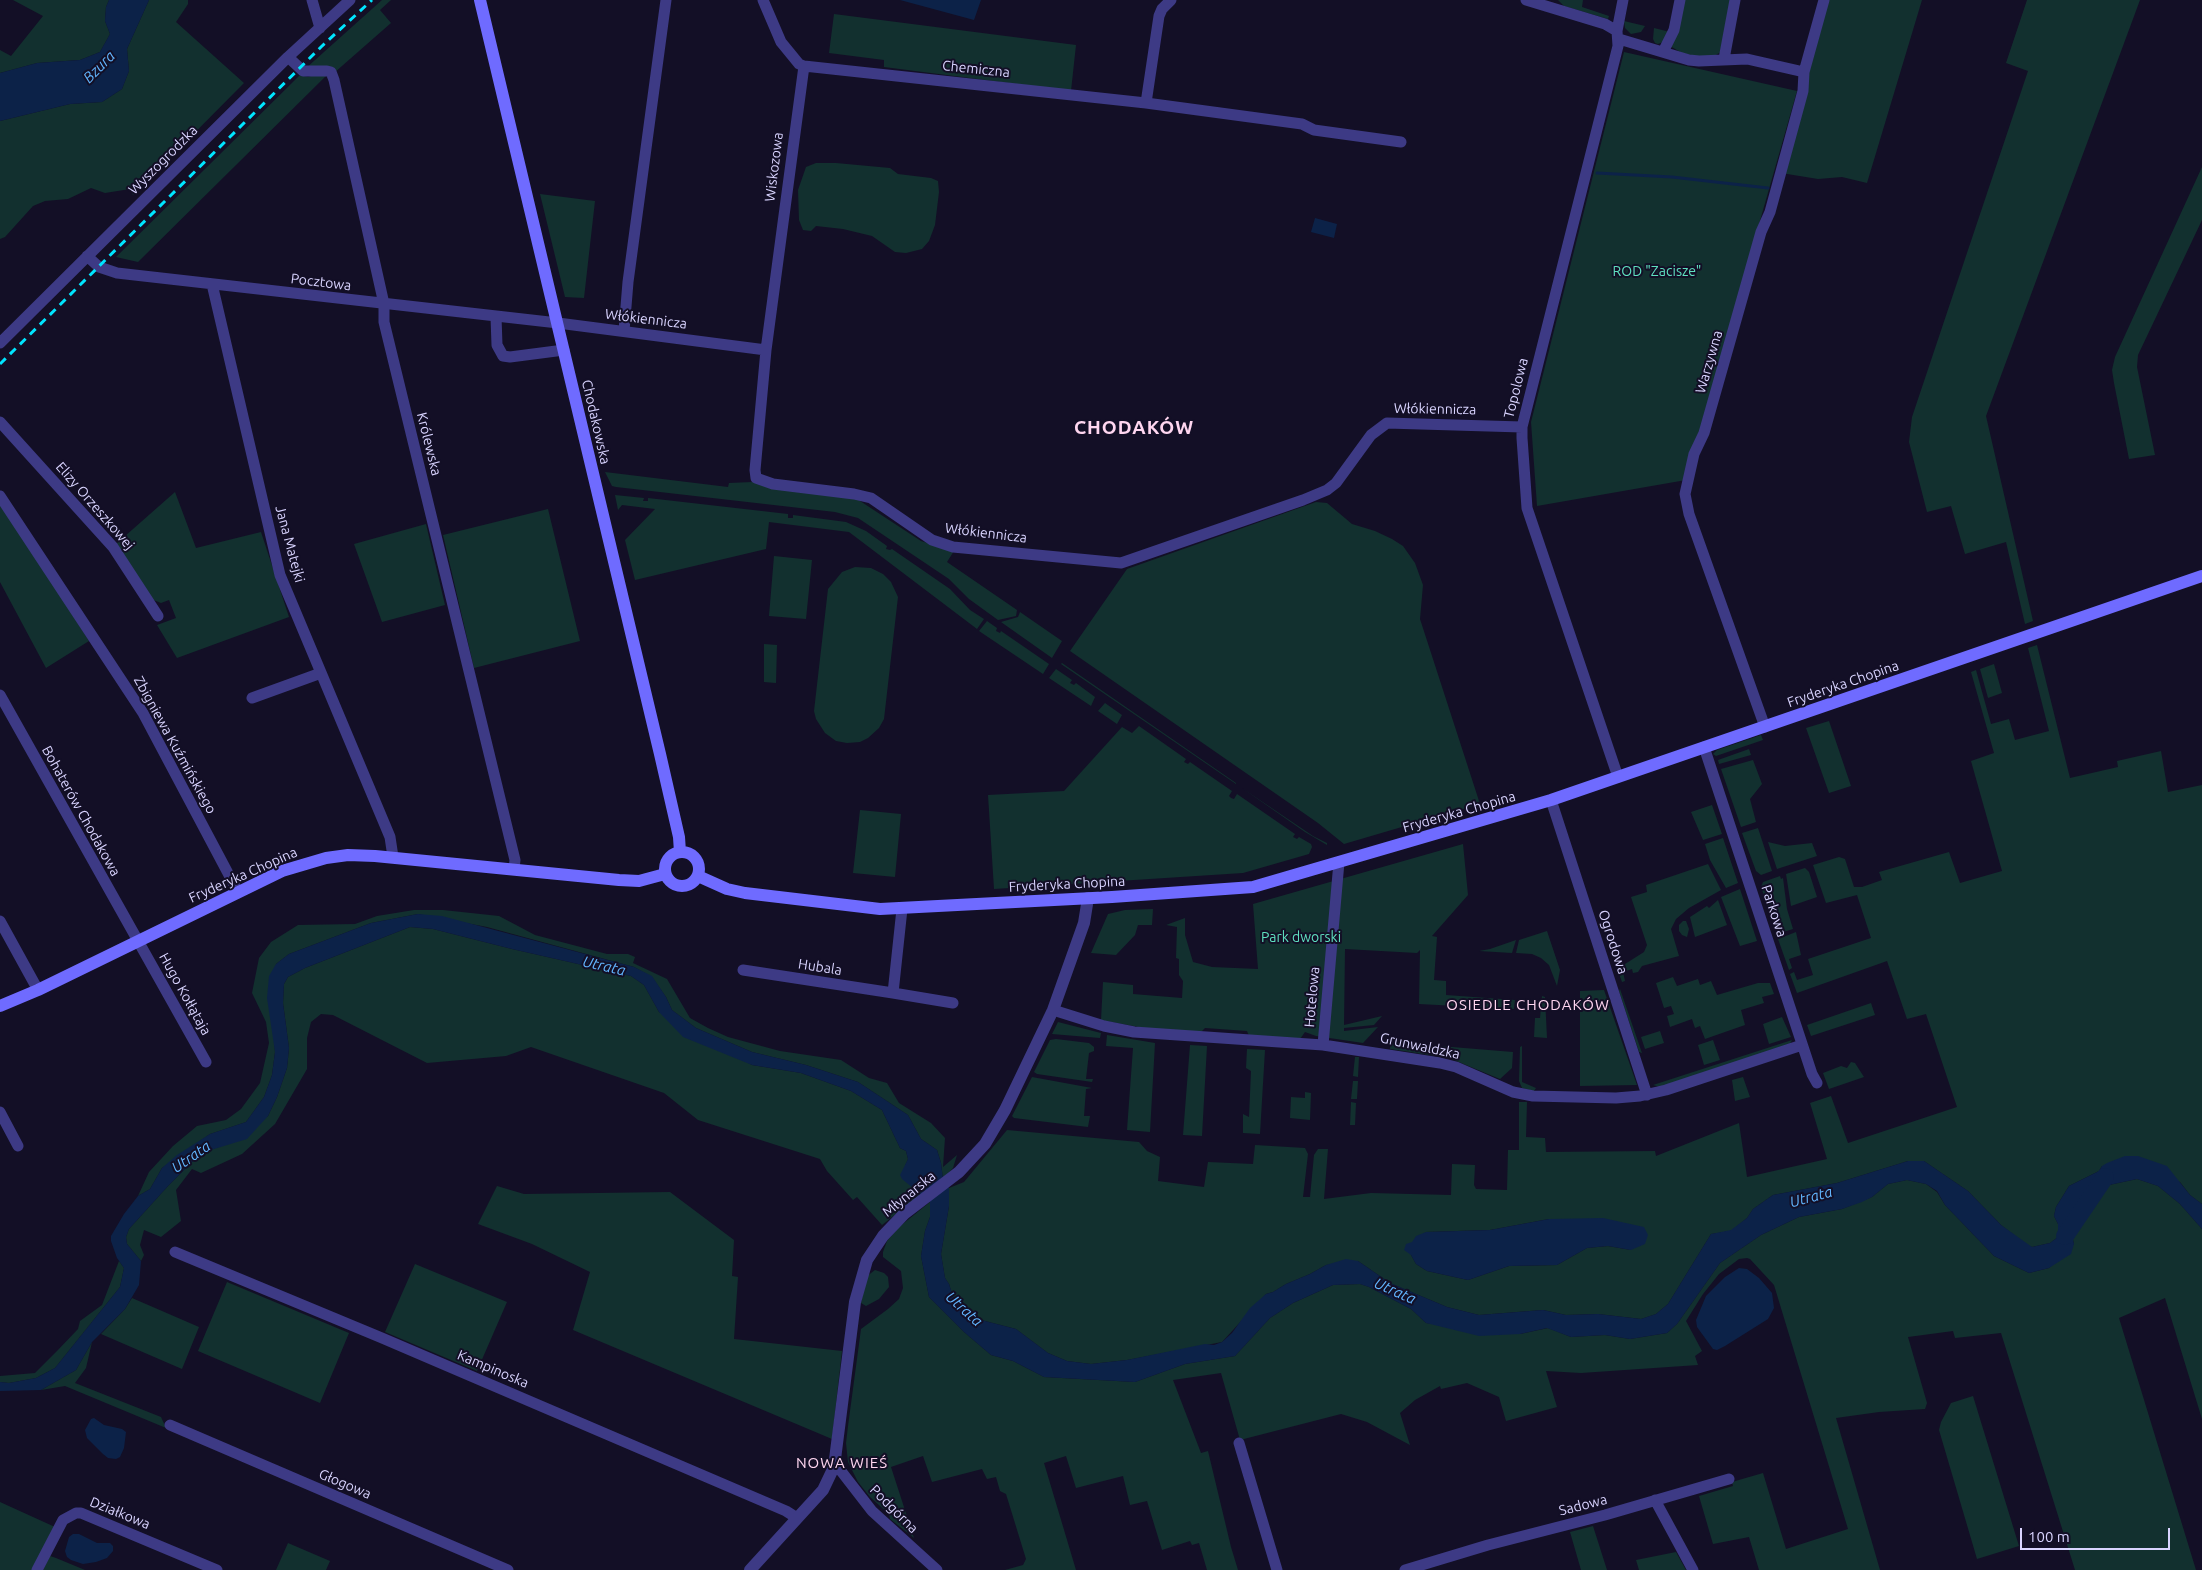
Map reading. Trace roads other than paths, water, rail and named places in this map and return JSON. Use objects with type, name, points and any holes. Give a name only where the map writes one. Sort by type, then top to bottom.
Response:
[{"type":"main road","name":"Chodakowska","points":[[480,0],[662,763],[679,837],[680,852]]},
{"type":"main road","name":"Fryderyka Chopina","points":[[698,876],[726,889],[857,906],[902,909],[1242,889],[1551,800],[2202,576]]},
{"type":"main road","points":[[680,852],[689,854],[696,859],[699,868],[698,876],[689,885],[673,884],[665,874],[667,860],[673,854],[680,852]]},
{"type":"main road","name":"Fryderyka Chopina","points":[[0,1006],[38,990],[282,871],[314,861],[354,855],[393,857],[639,881],[665,874]]},
{"type":"street","points":[[312,0],[320,28]]},
{"type":"street","name":"Wyszogrodzka","points":[[0,343],[288,57],[350,0]]},
{"type":"street","points":[[624,331],[628,282],[666,0]]},
{"type":"street","points":[[763,0],[781,42],[795,59],[804,66]]},
{"type":"street","points":[[1146,103],[1159,16],[1162,9],[1171,0]]},
{"type":"street","points":[[1526,0],[1551,3],[1605,24],[1618,35],[1663,52],[1699,61],[1759,61],[1804,72]]},
{"type":"street","name":"Topolowa","points":[[1618,777],[1526,508],[1522,427],[1618,35],[1623,0]]},
{"type":"street","points":[[1663,52],[1674,30],[1680,0]]},
{"type":"street","points":[[1724,60],[1735,0]]},
{"type":"street","name":"Warzywna","points":[[1765,727],[1689,514],[1685,494],[1694,454],[1704,433],[1776,190],[1803,91],[1804,72],[1824,0]]},
{"type":"street","name":"Królewska","points":[[288,57],[303,70],[308,72],[323,70],[332,75],[384,304],[384,322],[515,860],[514,869]]},
{"type":"street","name":"Chemiczna","points":[[804,66],[1146,103],[1302,124],[1314,130],[1401,142]]},
{"type":"street","name":"Wiskozowa","points":[[766,350],[804,66]]},
{"type":"street","name":"Pocztowa","points":[[87,256],[98,267],[117,273],[558,323]]},
{"type":"street","name":"Jana Matejki","points":[[212,284],[280,575],[390,837],[393,857]]},
{"type":"street","points":[[496,317],[497,345],[503,356],[510,357],[564,350]]},
{"type":"street","name":"Włókiennicza","points":[[558,323],[766,350],[755,470],[756,478],[773,484],[854,494],[871,498],[932,540],[953,547],[1121,563],[1327,490],[1336,483],[1371,435],[1387,423],[1522,427]]},
{"type":"street","name":"Elizy Orzeszkowej","points":[[0,422],[113,547],[158,616]]},
{"type":"street","name":"Zbigniewa Kuźmińskiego","points":[[0,496],[143,713],[238,892]]},
{"type":"street","points":[[252,698],[321,673]]},
{"type":"street","name":"Bohaterów Chodakowa","points":[[0,695],[136,941]]},
{"type":"street","name":"Parkowa","points":[[1704,747],[1802,1045],[1817,1083]]},
{"type":"street","name":"Ogrodowa","points":[[1551,800],[1647,1094]]},
{"type":"street","name":"Hotelowa","points":[[1323,1045],[1338,862]]},
{"type":"street","name":"Młynarska","points":[[755,1568],[823,1490],[834,1467],[855,1302],[867,1260],[883,1236],[914,1205],[950,1180],[973,1159],[985,1144],[1005,1110],[1053,1010],[1084,923],[1088,898]]},
{"type":"street","points":[[893,993],[902,909]]},
{"type":"street","points":[[0,921],[38,990]]},
{"type":"street","name":"Hugo Kołłątaja","points":[[136,941],[206,1062]]},
{"type":"street","name":"Hubala","points":[[743,970],[952,1003]]},
{"type":"street","name":"Grunwaldzka","points":[[1053,1010],[1096,1024],[1134,1032],[1323,1045],[1374,1051],[1448,1064],[1522,1095],[1616,1098],[1647,1094],[1802,1045]]},
{"type":"street","points":[[0,1112],[18,1146]]},
{"type":"street","name":"Kampinoska","points":[[175,1252],[392,1342],[777,1507],[797,1518]]},
{"type":"street","name":"Głogowa","points":[[170,1425],[508,1570]]},
{"type":"street","points":[[1239,1443],[1277,1570]]},
{"type":"street","name":"Podgórna","points":[[834,1467],[841,1471],[872,1511],[937,1570]]},
{"type":"street","name":"Sadowa","points":[[1405,1570],[1446,1565],[1729,1479]]},
{"type":"street","points":[[1655,1500],[1693,1570]]},
{"type":"street","name":"Działkowa","points":[[37,1570],[63,1520],[76,1513],[80,1513],[218,1570]]},
{"type":"water","name":"Bzura","points":[[109,0],[149,0],[127,49],[129,71],[122,89],[102,102],[70,104],[0,121],[0,73],[37,63],[80,60],[100,52],[110,34],[105,21],[106,7]]},
{"type":"water","points":[[900,0],[981,0],[974,20]]},
{"type":"water","points":[[1315,218],[1337,224],[1334,238],[1311,232]]},
{"type":"water","points":[[418,914],[442,916],[634,967],[652,976],[672,1010],[696,1028],[752,1052],[806,1065],[858,1082],[908,1115],[921,1139],[937,1150],[943,1179],[949,1188],[949,1206],[941,1254],[945,1278],[953,1297],[981,1320],[1016,1329],[1048,1353],[1067,1361],[1091,1364],[1127,1360],[1205,1344],[1214,1345],[1222,1342],[1232,1333],[1250,1308],[1266,1294],[1326,1265],[1346,1259],[1358,1261],[1390,1283],[1447,1307],[1479,1315],[1543,1310],[1566,1315],[1598,1314],[1641,1319],[1656,1314],[1668,1304],[1711,1234],[1731,1230],[1747,1218],[1753,1209],[1773,1195],[1837,1183],[1908,1161],[1924,1161],[1968,1191],[2001,1225],[2032,1247],[2050,1243],[2058,1237],[2058,1224],[2054,1216],[2056,1207],[2069,1186],[2099,1171],[2107,1163],[2125,1156],[2138,1156],[2167,1166],[2190,1195],[2202,1204],[2202,1229],[2180,1204],[2158,1186],[2137,1179],[2109,1185],[2100,1194],[2086,1197],[2078,1204],[2079,1219],[2072,1236],[2074,1244],[2071,1254],[2049,1268],[2029,1273],[1994,1256],[1945,1205],[1937,1191],[1926,1184],[1907,1180],[1888,1184],[1872,1197],[1862,1202],[1842,1209],[1799,1217],[1761,1235],[1720,1263],[1677,1324],[1667,1333],[1630,1339],[1605,1335],[1571,1337],[1547,1328],[1520,1334],[1479,1336],[1426,1323],[1411,1309],[1369,1287],[1360,1284],[1333,1285],[1293,1303],[1270,1318],[1235,1356],[1185,1364],[1135,1382],[1044,1377],[1013,1361],[991,1355],[964,1332],[929,1297],[921,1256],[925,1231],[930,1217],[930,1202],[902,1179],[900,1175],[908,1159],[906,1151],[900,1148],[882,1110],[851,1091],[801,1073],[752,1065],[683,1037],[659,1012],[644,985],[631,976],[433,929],[410,927],[305,968],[288,977],[284,984],[283,1003],[289,1048],[287,1068],[268,1116],[247,1139],[201,1153],[129,1229],[126,1237],[127,1244],[141,1261],[139,1285],[125,1309],[92,1342],[76,1370],[41,1390],[0,1391],[0,1382],[9,1383],[36,1378],[55,1368],[120,1287],[124,1268],[117,1258],[111,1236],[124,1214],[138,1196],[150,1189],[162,1168],[177,1155],[210,1134],[246,1122],[264,1097],[272,1075],[275,1052],[267,998],[269,976],[276,964],[289,954],[371,923]]},
{"type":"water","points":[[1603,1218],[1644,1227],[1648,1235],[1645,1244],[1631,1250],[1608,1246],[1587,1248],[1557,1265],[1509,1266],[1468,1280],[1427,1271],[1416,1264],[1411,1255],[1404,1250],[1406,1244],[1412,1242],[1416,1236],[1426,1232],[1490,1230],[1549,1219]]},
{"type":"water","points":[[1739,1268],[1747,1269],[1759,1278],[1772,1293],[1774,1308],[1768,1319],[1725,1346],[1717,1350],[1713,1349],[1697,1327],[1696,1320],[1706,1296],[1725,1277]]},
{"type":"water","points":[[94,1418],[104,1425],[122,1429],[126,1432],[124,1448],[120,1457],[116,1459],[108,1458],[87,1438],[85,1430],[91,1419]]},
{"type":"water","points":[[73,1534],[79,1534],[97,1543],[110,1543],[113,1546],[113,1551],[107,1558],[96,1562],[83,1564],[71,1560],[67,1557],[65,1551],[69,1537]]},
{"type":"waterway","points":[[1597,173],[1672,177],[1768,188]]},
{"type":"waterway","name":"Utrata","points":[[2065,1236],[2105,1177]]},
{"type":"railway","points":[[0,364],[321,47],[372,0]]},
{"type":"district","name":"CHODAKÓW","points":[[1134,428]]},
{"type":"district","name":"OSIEDLE CHODAKÓW","points":[[1528,1005]]},
{"type":"district","name":"NOWA WIEŚ","points":[[842,1463]]},
{"type":"park label","name":"ROD \"Zacisze\"","points":[[1657,271]]},
{"type":"park label","name":"Park dworski","points":[[1301,937]]}]
